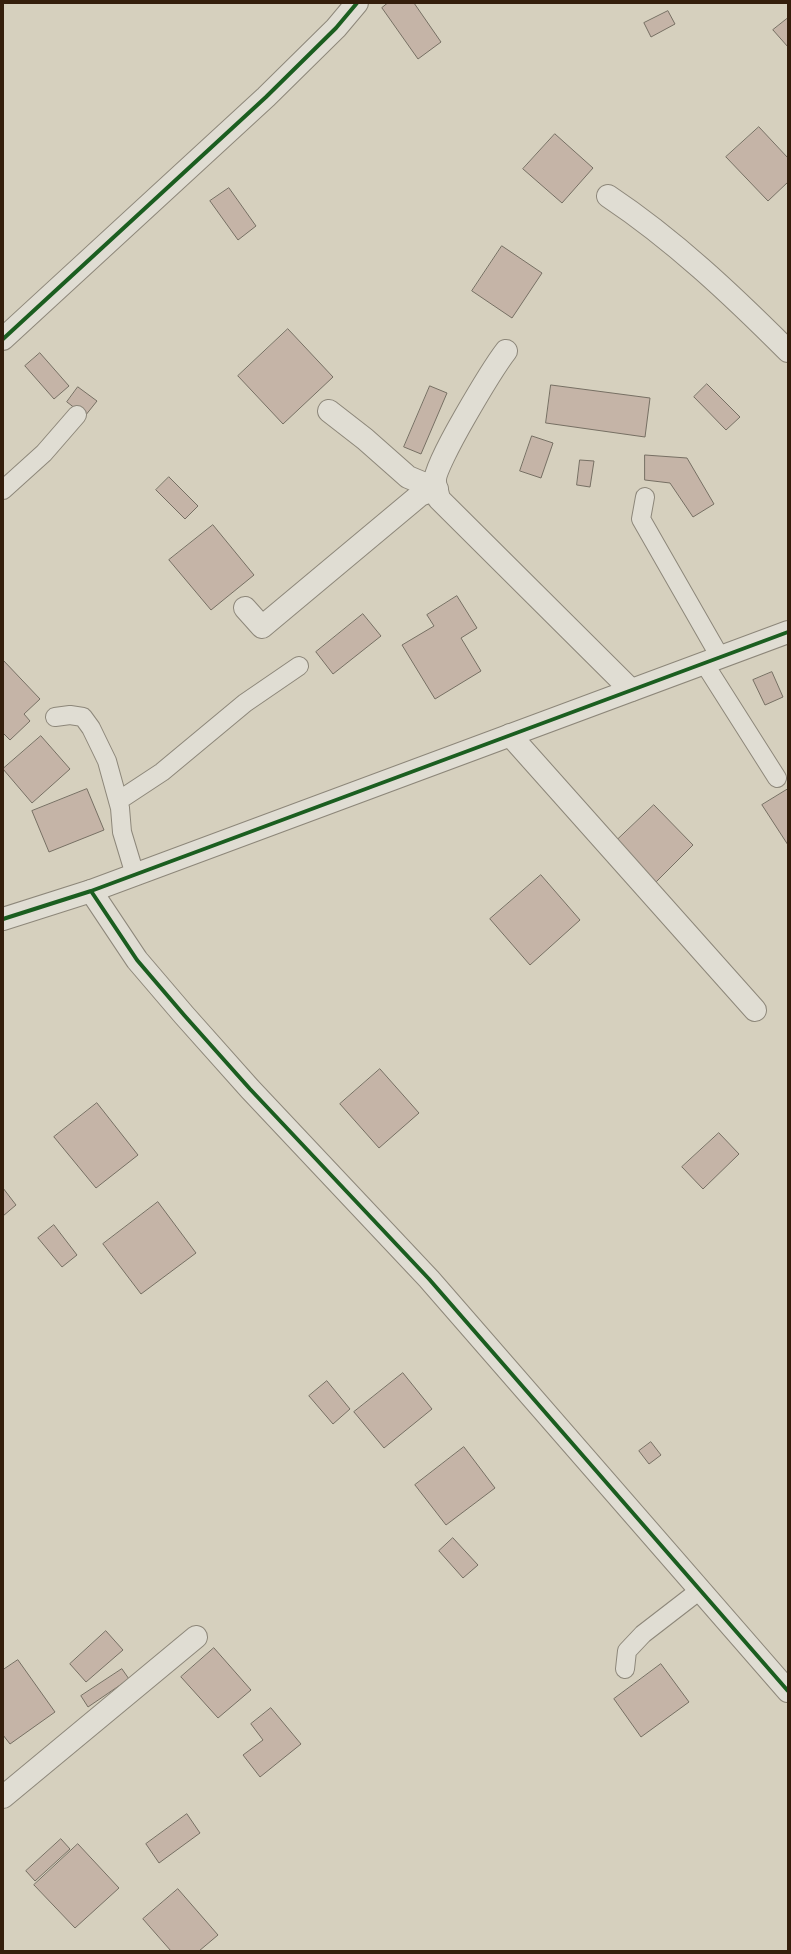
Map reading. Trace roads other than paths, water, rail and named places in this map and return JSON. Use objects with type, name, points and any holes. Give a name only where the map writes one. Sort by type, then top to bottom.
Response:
[{"type":"street","points":[[3,339],[266,97],[336,28],[357,3]]},
{"type":"street","points":[[608,196],[641,218],[730,294],[788,351]]},
{"type":"street","points":[[506,351],[496,364],[469,410],[444,457],[435,480],[439,499],[631,690]]},
{"type":"street","points":[[329,411],[365,439],[408,477],[437,489]]},
{"type":"street","points":[[245,608],[262,627],[420,495],[437,489]]},
{"type":"street","points":[[3,919],[91,891],[135,875],[510,734],[788,632]]},
{"type":"street","points":[[510,734],[755,1010]]},
{"type":"street","points":[[91,891],[137,960],[184,1015],[250,1089],[429,1279],[788,1691]]},
{"type":"street","points":[[3,1797],[196,1637]]},
{"type":"lane","points":[[3,490],[44,453],[78,415]]},
{"type":"lane","points":[[645,497],[641,519],[712,660],[778,778]]},
{"type":"lane","points":[[118,801],[162,772],[245,703],[299,666]]},
{"type":"lane","points":[[55,717],[70,715],[83,717],[96,738],[107,761],[118,801],[122,832],[135,875]]},
{"type":"lane","points":[[624,1669],[627,1651],[643,1634],[700,1590]]}]
